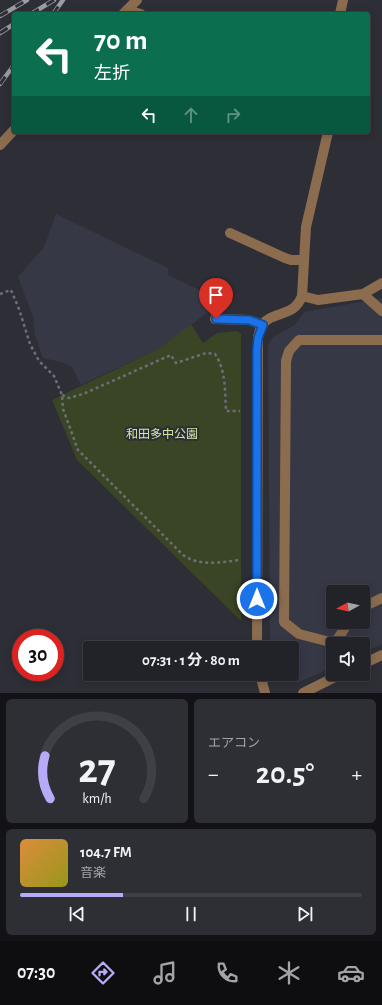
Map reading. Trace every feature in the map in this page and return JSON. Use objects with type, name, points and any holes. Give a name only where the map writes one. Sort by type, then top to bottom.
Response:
[{"type":"street","points":[[125,12],[137,0]]},
{"type":"street","points":[[340,12],[343,0]]},
{"type":"street","points":[[0,145],[12,132]]},
{"type":"street","points":[[257,641],[258,338],[263,325],[270,318],[293,309],[299,304],[302,296],[306,227],[328,134]]},
{"type":"street","points":[[230,233],[285,258],[291,260],[304,260]]},
{"type":"street","points":[[302,296],[318,300],[363,294],[382,284]]},
{"type":"street","points":[[363,294],[382,311]]},
{"type":"street","points":[[216,319],[249,320],[263,325]]},
{"type":"street","points":[[326,642],[299,634],[284,622],[286,361],[289,351],[299,340],[382,340]]},
{"type":"street","points":[[370,604],[382,598]]},
{"type":"street","points":[[370,661],[382,655]]},
{"type":"street","points":[[262,681],[265,693]]},
{"type":"street","points":[[303,693],[326,681]]},
{"type":"path","points":[[0,294],[11,290],[19,309],[30,344],[39,361],[54,376],[62,395],[63,409],[78,450],[183,556],[201,563],[245,560]]},
{"type":"path","points":[[62,395],[70,398],[83,394],[171,355],[176,363],[206,352],[214,354],[221,362],[226,411],[245,411]]},
{"type":"shaded area","points":[[56,214],[168,268],[168,275],[223,301],[160,348],[81,385],[72,367],[61,362],[43,358],[35,335],[33,317],[18,277],[44,247]]},
{"type":"shaded area","points":[[382,298],[382,644],[370,650],[370,637],[326,637],[326,670],[297,683],[295,681],[299,681],[299,641],[270,641],[268,345],[273,337],[295,325],[304,312]]},
{"type":"green space","name":"和田多中公園","points":[[191,324],[203,343],[217,333],[237,331],[241,334],[241,621],[77,460],[52,400],[160,348]]},
{"type":"railway","points":[[0,16],[27,0]]},
{"type":"railway","points":[[34,12],[54,0]]},
{"type":"railway","points":[[54,12],[63,0]]},
{"type":"railway","points":[[0,33],[12,25]]},
{"type":"railway","points":[[0,84],[12,68]]},
{"type":"route","points":[[216,319],[249,320],[263,325],[258,338],[257,349],[257,599]]}]
